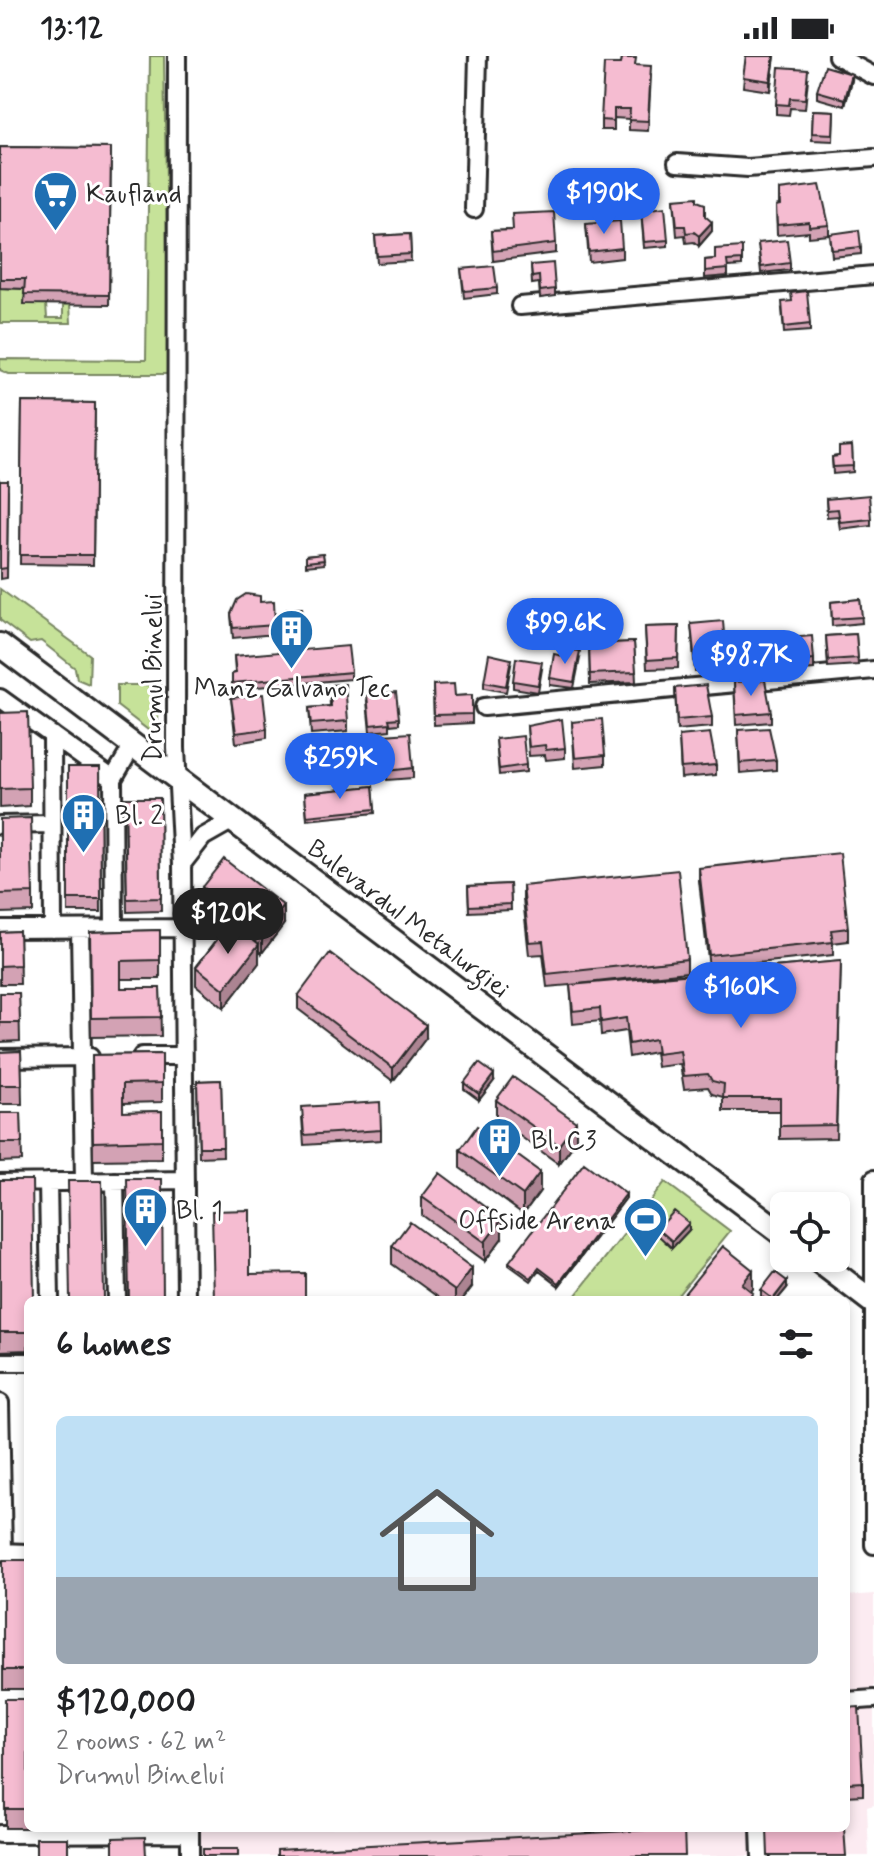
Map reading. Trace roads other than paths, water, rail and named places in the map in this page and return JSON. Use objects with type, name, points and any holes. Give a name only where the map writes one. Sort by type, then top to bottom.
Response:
[{"type":"main road","name":"Bulevardul Metalurgiei","points":[[0,646],[770,1224]]},
{"type":"main road","points":[[833,1272],[873,1302]]},
{"type":"street","name":"Drumul Binelui","points":[[177,56],[177,778],[182,865],[186,1296]]},
{"type":"street","points":[[474,209],[478,56]]},
{"type":"street","points":[[837,56],[874,76]]},
{"type":"street","points":[[677,163],[748,168],[874,158]]},
{"type":"street","points":[[520,306],[874,275]]},
{"type":"street","points":[[484,707],[874,670]]},
{"type":"street","points":[[0,698],[113,779]]},
{"type":"street","points":[[52,735],[53,929]]},
{"type":"street","points":[[114,928],[113,779],[133,745]]},
{"type":"street","points":[[182,865],[203,837],[233,820]]},
{"type":"street","points":[[0,825],[52,824]]},
{"type":"street","points":[[0,929],[182,928]]},
{"type":"street","points":[[80,929],[84,1182]]},
{"type":"street","points":[[0,1058],[183,1056]]},
{"type":"street","points":[[874,1179],[874,1545]]},
{"type":"street","points":[[0,1183],[185,1180]]},
{"type":"street","points":[[115,1181],[117,1296]]},
{"type":"street","points":[[48,1182],[50,1296]]},
{"type":"street","points":[[0,1362],[24,1362]]},
{"type":"street","points":[[0,1403],[1,1552],[24,1553]]},
{"type":"street","points":[[850,1701],[874,1699]]},
{"type":"street","points":[[0,1834],[35,1832]]},
{"type":"street","points":[[190,1832],[190,1856]]},
{"type":"street","points":[[760,1832],[761,1856]]},
{"type":"place","name":"Kaufland","points":[[55,232]]},
{"type":"place","name":"Manz Galvano Tec","points":[[292,671]]},
{"type":"place","name":"Bl. 2","points":[[84,854]]},
{"type":"place","name":"Bl. C3","points":[[500,1179]]},
{"type":"place","name":"Bl. 1","points":[[145,1249]]},
{"type":"place","name":"Offside Arena","points":[[646,1259]]}]
